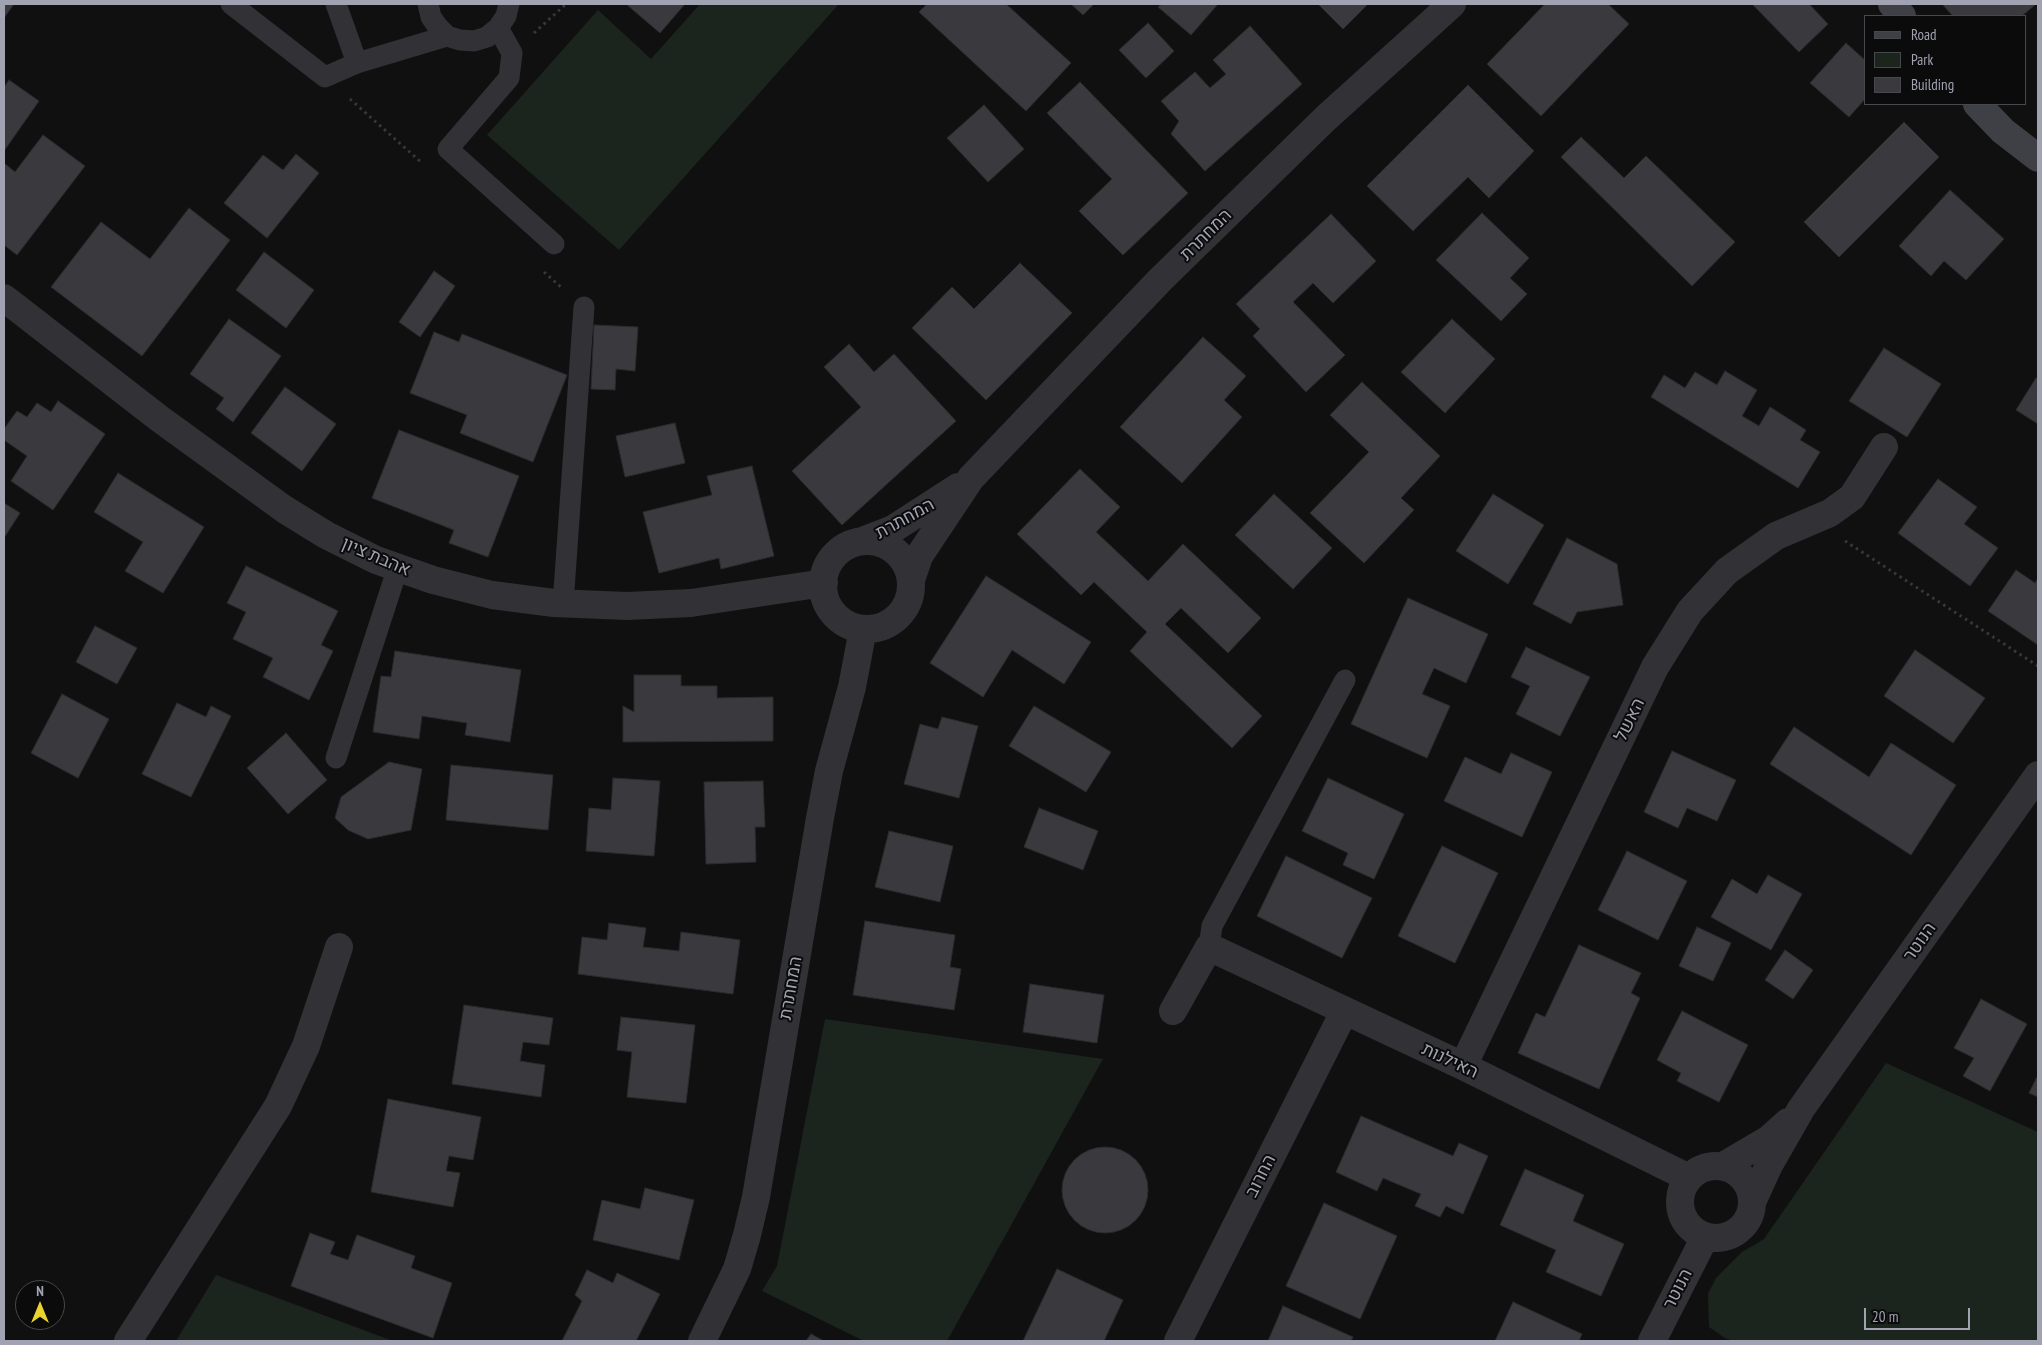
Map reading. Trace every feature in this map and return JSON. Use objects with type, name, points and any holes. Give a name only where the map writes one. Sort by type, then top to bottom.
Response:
[{"type":"street","name":"המחתרת","points":[[911,580],[923,548],[971,478],[1160,280],[1326,118],[1452,4]]},
{"type":"street","points":[[1892,4],[1901,15]]},
{"type":"street","points":[[1978,105],[2003,131],[2038,158]]},
{"type":"street","name":"אהבת ציון","points":[[4,298],[160,419],[284,509],[326,536],[376,560],[433,580],[492,595],[563,604],[627,606],[691,603],[824,583]]},
{"type":"street","name":"האשל","points":[[1463,1066],[1655,667],[1690,610],[1727,571],[1776,536],[1830,513],[1852,496],[1884,447]]},
{"type":"street","name":"המחתרת","points":[[862,541],[893,529],[971,478]]},
{"type":"street","points":[[862,541],[883,544],[895,551],[905,562],[911,580],[910,595],[901,612],[890,622],[878,628],[863,629],[838,618],[828,605],[824,583],[828,564],[838,552],[847,546],[862,541]]},
{"type":"street","name":"המחתרת","points":[[702,1341],[737,1269],[750,1226],[820,818],[829,771],[852,687],[863,629]]},
{"type":"street","name":"הנוטר","points":[[1753,1200],[1769,1165],[1801,1109],[2038,775]]},
{"type":"street","points":[[128,1341],[278,1106],[306,1046],[339,947]]},
{"type":"street","points":[[1174,1010],[1209,947]]},
{"type":"street","name":"האילנות","points":[[1209,947],[1344,1012],[1463,1066],[1690,1178]]},
{"type":"street","name":"החרוב","points":[[1178,1341],[1344,1012]]},
{"type":"street","name":"הנוטר","points":[[1723,1166],[1769,1139],[1801,1109]]},
{"type":"street","points":[[1710,1166],[1723,1166],[1743,1178],[1750,1188],[1753,1200],[1752,1211],[1747,1222],[1739,1231],[1729,1237],[1716,1239],[1704,1237],[1694,1232],[1685,1223],[1680,1200],[1683,1188],[1690,1178],[1700,1170],[1710,1166]]},
{"type":"street","name":"הנוטר","points":[[1652,1341],[1704,1237]]},
{"type":"lane","points":[[336,4],[357,63]]},
{"type":"lane","points":[[428,4],[431,17],[447,36],[460,40],[474,41],[487,37],[498,28],[506,16],[509,4]]},
{"type":"lane","points":[[233,5],[325,77],[357,63],[447,36]]},
{"type":"lane","points":[[498,28],[512,53],[509,78],[448,149],[554,244]]},
{"type":"lane","points":[[563,604],[584,308]]},
{"type":"lane","points":[[336,758],[398,567]]},
{"type":"lane","points":[[1209,947],[1212,926],[1345,680]]},
{"type":"path","points":[[512,53],[566,4]]},
{"type":"path","points":[[1813,520],[2038,666]]},
{"type":"green space","points":[[700,4],[839,4],[619,250],[487,135],[598,10],[651,59]]},
{"type":"green space","points":[[825,1019],[1103,1059],[947,1341],[864,1341],[762,1291],[777,1266]]},
{"type":"green space","points":[[1886,1063],[2038,1132],[2037,1341],[1733,1341],[1725,1338],[1709,1327],[1708,1294],[1716,1278],[1742,1252],[1764,1239]]},
{"type":"green space","points":[[216,1275],[393,1341],[176,1341]]},
{"type":"building","points":[[4,4],[14,4],[4,18]]},
{"type":"building","points":[[626,4],[685,4],[660,33]]},
{"type":"building","points":[[927,4],[1006,4],[1071,63],[1026,111],[919,12]]},
{"type":"building","points":[[1071,4],[1094,4],[1083,15]]},
{"type":"building","points":[[1162,4],[1218,4],[1191,35],[1158,7]]},
{"type":"building","points":[[1318,4],[1368,4],[1343,29]]},
{"type":"building","points":[[1545,4],[1608,4],[1629,24],[1541,116],[1487,64]]},
{"type":"building","points":[[1752,4],[1809,4],[1828,24],[1799,52]]},
{"type":"building","points":[[1942,4],[2036,4],[2023,15],[1952,15]]},
{"type":"building","points":[[1148,23],[1174,51],[1146,78],[1119,50]]},
{"type":"building","points":[[1250,26],[1302,84],[1205,171],[1171,134],[1179,121],[1161,101],[1195,72],[1210,88],[1226,74],[1213,60]]},
{"type":"building","points":[[1846,43],[1864,59],[1864,100],[1849,117],[1810,83]]},
{"type":"building","points":[[9,80],[39,101],[4,151],[4,87]]},
{"type":"building","points":[[1080,82],[1188,193],[1123,255],[1079,211],[1112,179],[1047,113]]},
{"type":"building","points":[[1468,85],[1534,151],[1489,198],[1468,177],[1413,231],[1367,186]]},
{"type":"building","points":[[984,105],[1024,149],[988,182],[947,138]]},
{"type":"building","points":[[1904,122],[1939,157],[1839,257],[1804,222]]},
{"type":"building","points":[[43,135],[85,166],[17,255],[4,245],[4,163],[15,172]]},
{"type":"building","points":[[1581,137],[1624,178],[1646,156],[1735,242],[1692,286],[1561,157]]},
{"type":"building","points":[[296,154],[319,173],[267,238],[224,203],[263,155],[283,170]]},
{"type":"building","points":[[1950,190],[2004,239],[1966,280],[1944,261],[1931,276],[1899,246]]},
{"type":"building","points":[[189,208],[230,240],[142,356],[51,287],[101,222],[150,259]]},
{"type":"building","points":[[1482,213],[1529,258],[1510,278],[1527,294],[1501,321],[1436,260]]},
{"type":"building","points":[[1331,214],[1376,261],[1333,303],[1313,283],[1293,302],[1345,355],[1306,392],[1253,336],[1260,329],[1236,304]]},
{"type":"building","points":[[264,252],[314,290],[286,328],[236,290]]},
{"type":"building","points":[[1020,263],[1072,313],[986,400],[912,328],[952,287],[974,309]]},
{"type":"building","points":[[434,271],[455,286],[420,337],[399,322]]},
{"type":"building","points":[[229,319],[281,356],[233,422],[216,409],[224,398],[190,374]]},
{"type":"building","points":[[1452,319],[1495,359],[1445,413],[1401,372]]},
{"type":"building","points":[[594,325],[638,327],[635,371],[616,369],[615,390],[591,389]]},
{"type":"building","points":[[434,332],[459,342],[462,334],[567,375],[533,462],[460,433],[467,415],[410,393]]},
{"type":"building","points":[[1203,337],[1246,376],[1224,400],[1242,417],[1182,483],[1120,427]]},
{"type":"building","points":[[849,344],[874,372],[894,354],[956,421],[842,525],[792,471],[861,407],[824,367]]},
{"type":"building","points":[[1884,348],[1941,384],[1907,437],[1849,401]]},
{"type":"building","points":[[1725,371],[1757,390],[1742,416],[1759,426],[1770,407],[1806,430],[1800,440],[1820,452],[1798,488],[1651,397],[1664,375],[1685,388],[1695,372],[1717,385]]},
{"type":"building","points":[[2036,378],[2038,379],[2038,424],[2016,410]]},
{"type":"building","points":[[1362,382],[1440,456],[1401,498],[1414,510],[1364,563],[1310,513],[1369,452],[1330,415]]},
{"type":"building","points":[[285,387],[336,424],[302,471],[251,433]]},
{"type":"building","points":[[58,401],[105,434],[53,510],[11,481],[27,456],[4,440],[4,429],[17,411],[27,417],[37,403],[51,412]]},
{"type":"building","points":[[675,423],[685,463],[625,477],[616,436]]},
{"type":"building","points":[[399,430],[519,476],[488,557],[449,543],[454,530],[372,498]]},
{"type":"building","points":[[752,466],[774,556],[721,569],[719,558],[659,573],[643,512],[712,495],[707,476]]},
{"type":"building","points":[[1080,469],[1120,507],[1096,532],[1148,581],[1183,544],[1261,618],[1228,653],[1181,608],[1165,624],[1262,716],[1232,748],[1130,651],[1147,632],[1094,582],[1081,595],[1017,534]]},
{"type":"building","points":[[118,473],[204,527],[163,593],[125,571],[143,542],[94,512]]},
{"type":"building","points":[[1938,479],[1977,507],[1964,524],[1998,548],[1970,586],[1898,533]]},
{"type":"building","points":[[1274,494],[1332,548],[1293,589],[1235,535]]},
{"type":"building","points":[[1493,494],[1544,525],[1508,584],[1456,551]]},
{"type":"building","points":[[4,503],[20,513],[4,538]]},
{"type":"building","points":[[1567,538],[1617,564],[1623,605],[1577,612],[1571,624],[1533,604]]},
{"type":"building","points":[[246,566],[338,611],[321,645],[333,651],[309,700],[263,677],[273,658],[233,639],[246,612],[227,603]]},
{"type":"building","points":[[2016,570],[2035,583],[2038,578],[2038,645],[1988,611]]},
{"type":"building","points":[[986,576],[1091,642],[1064,684],[1012,650],[983,697],[930,663]]},
{"type":"building","points":[[1408,598],[1488,634],[1466,683],[1434,668],[1422,694],[1450,706],[1427,758],[1351,724]]},
{"type":"building","points":[[95,626],[137,648],[117,684],[76,662]]},
{"type":"building","points":[[1526,647],[1590,677],[1560,736],[1516,714],[1530,686],[1511,677]]},
{"type":"building","points":[[1915,650],[1985,698],[1953,743],[1884,696]]},
{"type":"building","points":[[395,651],[521,670],[510,742],[465,735],[467,723],[422,716],[419,739],[373,732],[381,676],[391,677]]},
{"type":"building","points":[[634,675],[681,675],[681,686],[717,686],[717,698],[773,697],[773,741],[623,742],[623,706],[634,712]]},
{"type":"building","points":[[62,694],[109,719],[78,778],[31,753]]},
{"type":"building","points":[[177,703],[206,717],[211,706],[231,716],[191,797],[142,774]]},
{"type":"building","points":[[1034,706],[1111,752],[1086,792],[1009,746]]},
{"type":"building","points":[[942,717],[978,726],[959,798],[904,784],[920,724],[938,729]]},
{"type":"building","points":[[1794,727],[1869,777],[1891,743],[1956,785],[1911,855],[1770,764]]},
{"type":"building","points":[[286,733],[327,780],[288,814],[247,768]]},
{"type":"building","points":[[1672,751],[1736,780],[1717,821],[1687,808],[1678,828],[1644,812]]},
{"type":"building","points":[[1511,753],[1552,772],[1522,837],[1444,801],[1465,757],[1501,774]]},
{"type":"building","points":[[389,762],[422,769],[411,830],[368,839],[348,830],[335,818],[341,797]]},
{"type":"building","points":[[451,765],[553,775],[548,830],[446,820]]},
{"type":"building","points":[[613,778],[660,781],[654,856],[586,851],[589,808],[611,810]]},
{"type":"building","points":[[1328,778],[1404,814],[1374,879],[1343,865],[1348,853],[1302,831]]},
{"type":"building","points":[[763,781],[765,827],[755,827],[756,862],[706,864],[704,782]]},
{"type":"building","points":[[1039,808],[1098,831],[1083,870],[1024,847]]},
{"type":"building","points":[[889,831],[953,846],[940,902],[875,887]]},
{"type":"building","points":[[1442,846],[1498,873],[1455,963],[1398,936]]},
{"type":"building","points":[[1627,851],[1687,881],[1658,940],[1598,910]]},
{"type":"building","points":[[1286,856],[1372,898],[1342,958],[1257,916]]},
{"type":"building","points":[[1768,875],[1802,894],[1771,950],[1711,917],[1732,879],[1757,894]]},
{"type":"building","points":[[865,921],[955,935],[950,967],[961,969],[954,1010],[853,995]]},
{"type":"building","points":[[609,923],[646,928],[643,947],[679,951],[681,932],[740,940],[733,994],[578,974],[582,937],[607,940]]},
{"type":"building","points":[[1697,927],[1731,943],[1713,981],[1679,966]]},
{"type":"building","points":[[1579,945],[1641,973],[1631,993],[1640,998],[1599,1089],[1518,1053],[1536,1013],[1545,1017]]},
{"type":"building","points":[[1785,950],[1813,970],[1793,999],[1765,980]]},
{"type":"building","points":[[1030,984],[1104,995],[1097,1043],[1023,1032]]},
{"type":"building","points":[[1981,999],[2027,1024],[1990,1091],[1963,1076],[1974,1058],[1954,1048]]},
{"type":"building","points":[[464,1005],[553,1018],[549,1045],[523,1042],[520,1061],[545,1065],[541,1097],[452,1084]]},
{"type":"building","points":[[1682,1011],[1748,1045],[1719,1102],[1677,1081],[1681,1073],[1657,1060]]},
{"type":"building","points":[[621,1017],[695,1025],[686,1103],[627,1097],[632,1052],[617,1050]]},
{"type":"building","points":[[2038,1075],[2038,1097],[2029,1093]]},
{"type":"building","points":[[388,1099],[481,1117],[473,1160],[449,1156],[446,1171],[460,1173],[453,1207],[371,1192]]},
{"type":"building","points":[[1361,1116],[1453,1156],[1459,1143],[1488,1156],[1463,1214],[1446,1206],[1440,1217],[1415,1206],[1421,1194],[1383,1178],[1377,1191],[1336,1172]]},
{"type":"building","points":[[1105,1147],[1121,1150],[1129,1154],[1141,1166],[1145,1174],[1148,1190],[1145,1206],[1141,1214],[1129,1226],[1121,1230],[1105,1233],[1089,1230],[1081,1226],[1069,1214],[1065,1206],[1062,1190],[1065,1174],[1069,1166],[1081,1154],[1089,1150]]},
{"type":"building","points":[[1525,1169],[1584,1195],[1573,1221],[1624,1244],[1601,1296],[1546,1272],[1556,1250],[1500,1225]]},
{"type":"building","points":[[645,1188],[694,1200],[679,1260],[593,1240],[602,1200],[640,1209]]},
{"type":"building","points":[[1324,1203],[1397,1236],[1360,1319],[1286,1286]]},
{"type":"building","points":[[310,1233],[335,1242],[330,1254],[348,1260],[357,1235],[415,1256],[411,1268],[452,1283],[433,1338],[291,1286]]},
{"type":"building","points":[[1057,1269],[1123,1300],[1104,1341],[1023,1341]]},
{"type":"building","points":[[587,1270],[613,1283],[617,1273],[660,1294],[636,1341],[562,1341],[582,1301],[575,1295]]},
{"type":"building","points":[[1513,1302],[1582,1334],[1579,1341],[1495,1341]]},
{"type":"building","points":[[1283,1306],[1353,1337],[1351,1341],[1268,1341]]},
{"type":"building","points":[[811,1334],[824,1341],[806,1341]]}]
